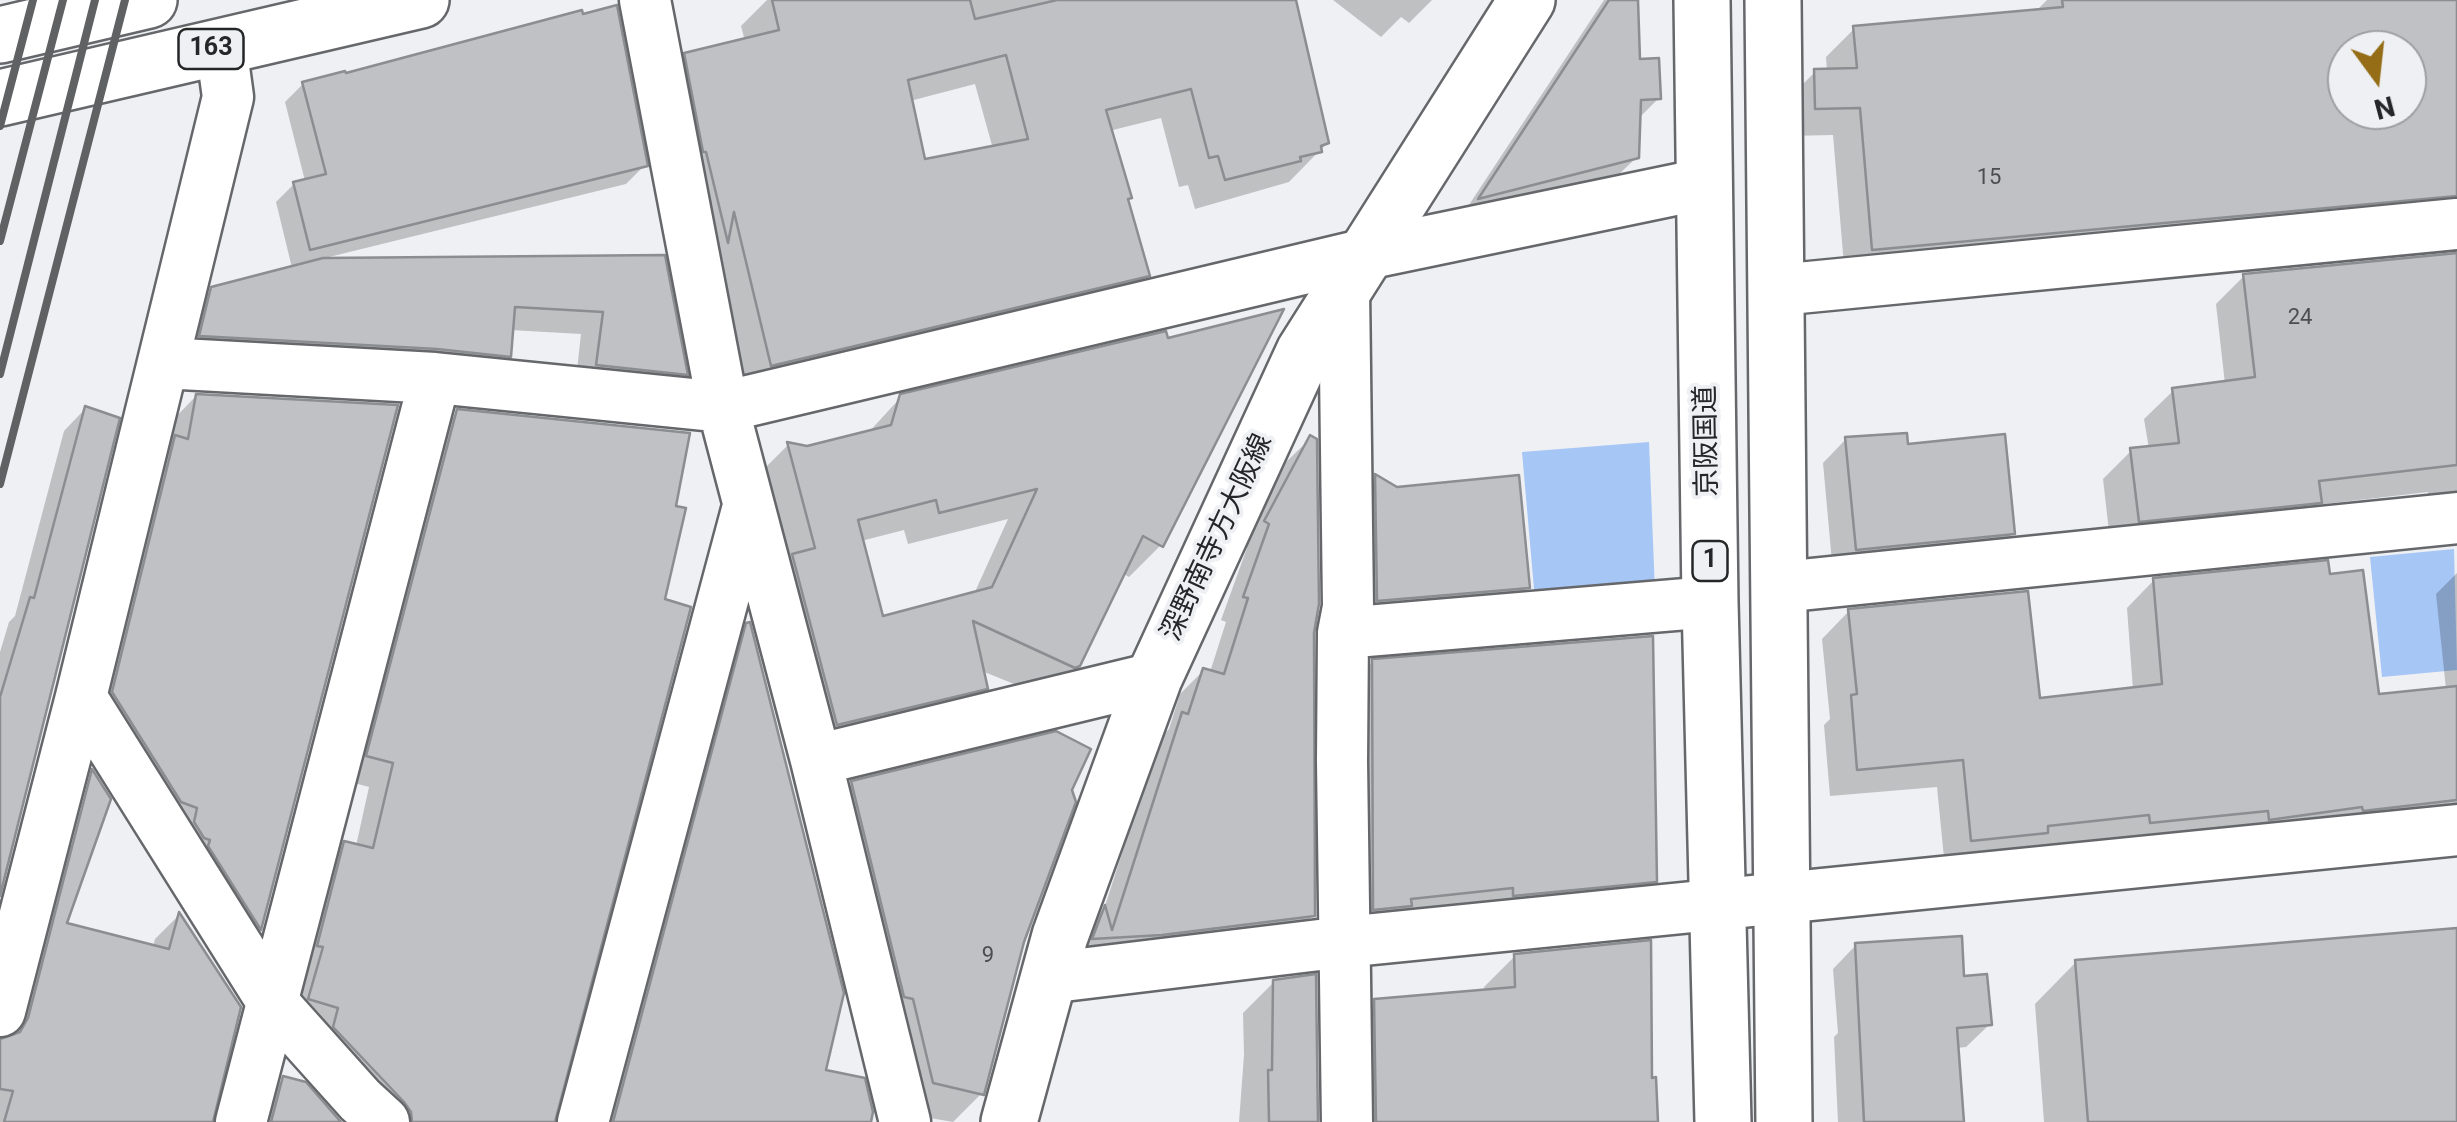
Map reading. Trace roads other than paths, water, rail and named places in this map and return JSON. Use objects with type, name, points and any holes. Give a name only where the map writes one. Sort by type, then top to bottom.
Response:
[{"type":"main road","points":[[0,35],[149,0]]},
{"type":"main road","name":"163","points":[[0,64],[270,0]]},
{"type":"main road","name":"163","points":[[0,98],[421,0]]},
{"type":"main road","name":"深野南寺方大阪線","points":[[1009,1122],[1047,978],[1154,678],[1304,352],[1527,0]]},
{"type":"main road","name":"京阪国道","points":[[1702,0],[1710,602],[1723,1122]]},
{"type":"main road","points":[[1773,0],[1784,1122]]},
{"type":"street","points":[[645,0],[722,407],[816,760],[905,1122]]},
{"type":"street","points":[[0,1011],[228,97],[221,46]]},
{"type":"street","points":[[163,363],[435,378],[722,407],[1355,272],[1704,184]]},
{"type":"street","points":[[1778,290],[2457,224]]},
{"type":"street","points":[[1348,1122],[1343,633],[1348,607],[1355,272]]},
{"type":"street","points":[[241,1122],[435,378]]},
{"type":"street","points":[[583,1122],[747,510]]},
{"type":"street","points":[[1781,587],[2457,518]]},
{"type":"street","points":[[1343,633],[1710,602]]},
{"type":"street","points":[[816,760],[1154,678]]},
{"type":"street","points":[[81,697],[274,1003],[384,1122]]},
{"type":"street","points":[[1047,978],[1344,942],[2457,830]]},
{"type":"railway","points":[[0,126],[33,0]]},
{"type":"railway","points":[[0,241],[63,0]]},
{"type":"railway","points":[[0,374],[95,0]]},
{"type":"railway","points":[[0,484],[125,0]]}]
